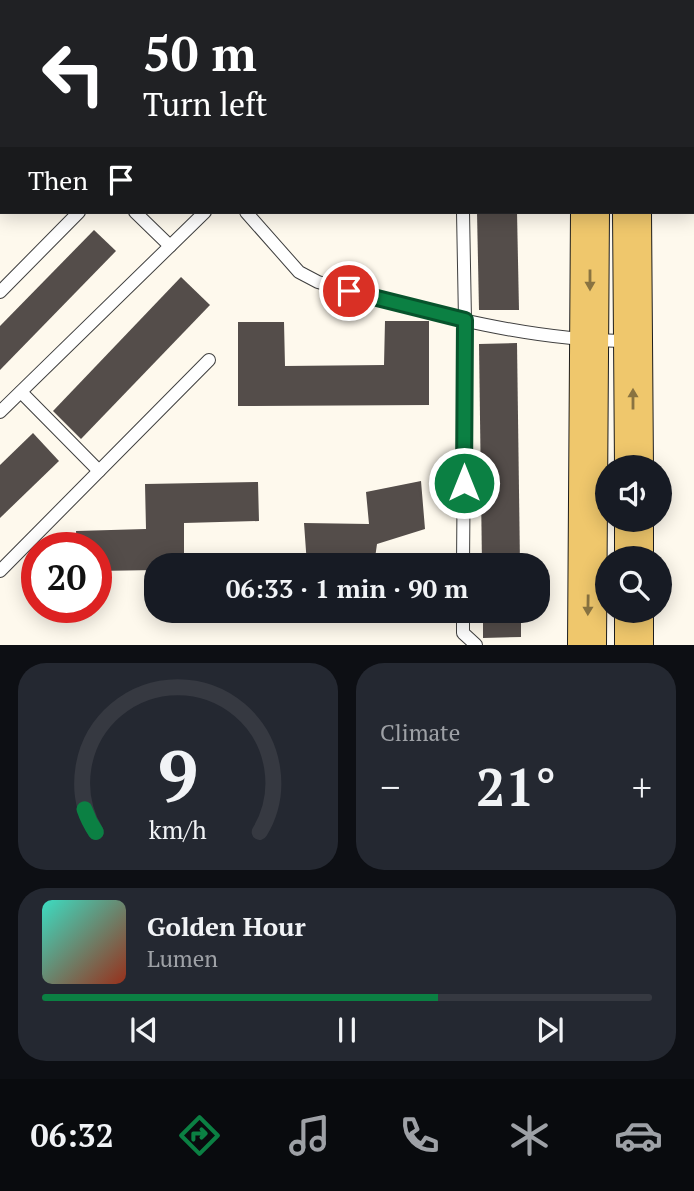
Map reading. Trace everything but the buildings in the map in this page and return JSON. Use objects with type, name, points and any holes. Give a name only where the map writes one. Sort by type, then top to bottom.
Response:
[{"type":"main road","points":[[587,645],[590,214]]},
{"type":"main road","points":[[632,214],[634,455]]},
{"type":"main road","points":[[634,623],[634,645]]},
{"type":"lane","points":[[0,292],[77,214]]},
{"type":"lane","points":[[137,214],[170,246]]},
{"type":"lane","points":[[2,408],[203,214]]},
{"type":"lane","points":[[248,214],[293,267],[318,282],[501,328],[590,341],[633,341]]},
{"type":"lane","points":[[463,214],[463,553]]},
{"type":"lane","points":[[0,571],[209,360]]},
{"type":"lane","points":[[21,392],[99,471]]},
{"type":"lane","points":[[463,623],[463,633],[476,645]]},
{"type":"route","points":[[349,291],[465,320],[464,483]]}]
